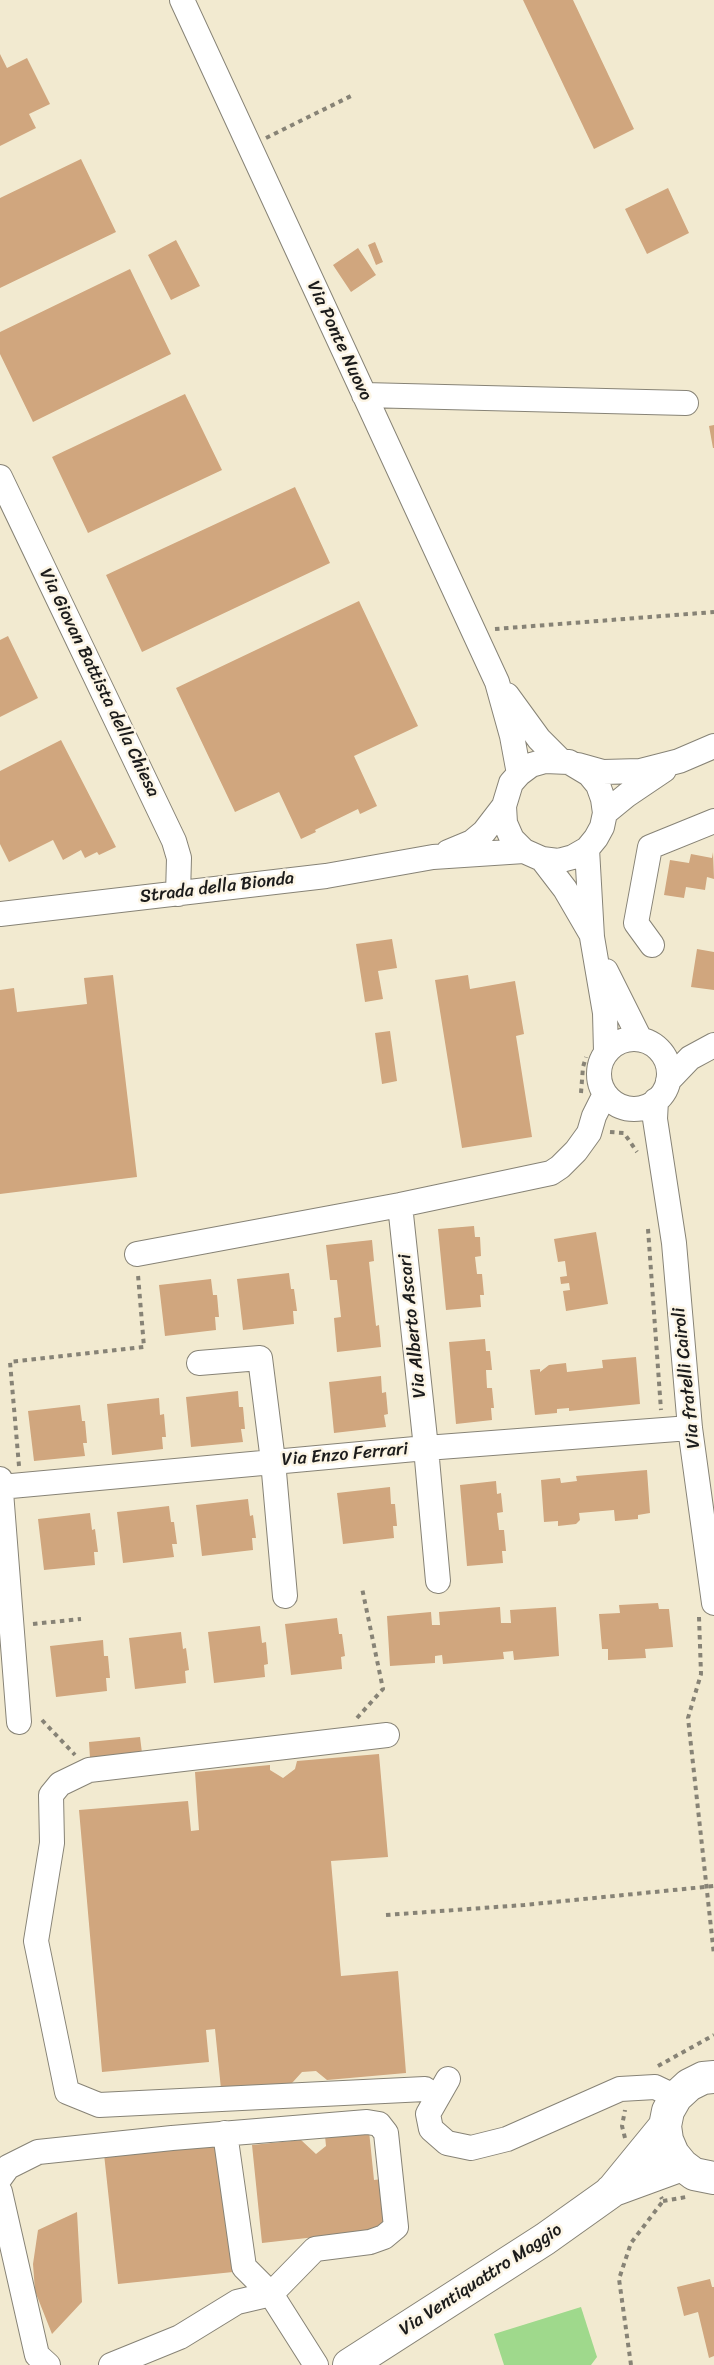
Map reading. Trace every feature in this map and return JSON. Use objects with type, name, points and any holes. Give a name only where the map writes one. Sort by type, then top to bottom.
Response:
[{"type":"main road","name":"Via Ventiquattro Maggio","points":[[698,2082],[668,2110],[665,2126],[667,2140],[673,2154],[705,2176]]},
{"type":"main road","name":"Via Ventiquattro Maggio","points":[[349,2365],[544,2239],[611,2192],[665,2126]]},
{"type":"main road","name":"Via Ventiquattro Maggio","points":[[611,2192],[705,2176]]},
{"type":"street","name":"Via Ponte Nuovo","points":[[182,0],[497,682],[512,736],[519,774]]},
{"type":"street","points":[[364,395],[686,403]]},
{"type":"street","name":"Via Giovan Battista della Chiesa","points":[[0,477],[174,841],[179,858],[178,894]]},
{"type":"street","name":"Via Ponte Nuovo","points":[[497,682],[533,732],[569,763],[589,774],[598,785],[605,813]]},
{"type":"street","points":[[662,1091],[667,1063],[648,1044],[565,890],[533,855],[512,839],[505,823],[504,806],[511,783],[519,774],[531,765],[546,760],[569,763],[603,772],[640,771],[679,761],[714,746]]},
{"type":"street","points":[[533,855],[558,861],[573,857],[587,849],[602,826],[605,813],[636,788],[679,761]]},
{"type":"street","name":"Strada della Bionda","points":[[434,857],[472,842],[484,832],[504,806]]},
{"type":"street","points":[[652,945],[636,923],[650,848],[714,821]]},
{"type":"street","points":[[587,849],[594,942],[605,1013],[597,1052],[599,1080],[605,1094],[622,1108],[648,1106],[690,1058],[714,1043]]},
{"type":"street","name":"Strada della Bionda","points":[[0,914],[326,876],[434,857],[533,855]]},
{"type":"street","points":[[597,1052],[621,1041],[648,1044],[714,1043]]},
{"type":"street","name":"Via fratelli Cairoli","points":[[652,1157],[655,1119],[662,1091]]},
{"type":"street","points":[[137,1254],[400,1205],[551,1173],[576,1151],[589,1133],[594,1116],[605,1094]]},
{"type":"street","points":[[589,1133],[628,1109]]},
{"type":"street","name":"Via fratelli Cairoli","points":[[628,1109],[652,1157],[674,1244],[706,1606]]},
{"type":"street","name":"Via Alberto Ascari","points":[[400,1205],[438,1581]]},
{"type":"street","points":[[199,1362],[260,1358],[273,1461],[285,1596]]},
{"type":"street","name":"Via Enzo Ferrari","points":[[7,1484],[690,1428]]},
{"type":"street","points":[[7,1484],[31,1721]]},
{"type":"street","points":[[387,1735],[89,1770],[60,1784],[51,1795],[52,1844],[36,1941],[67,2092],[99,2105],[425,2089]]},
{"type":"street","points":[[448,2079],[428,2114],[431,2129],[447,2143],[471,2148],[507,2139],[620,2089],[698,2082]]},
{"type":"street","points":[[0,2178],[8,2167],[38,2152],[225,2133],[367,2122],[379,2124],[386,2133],[396,2227],[377,2240],[315,2249],[272,2295],[237,2302],[180,2337],[111,2365]]},
{"type":"street","points":[[225,2133],[244,2267],[272,2295],[316,2365]]},
{"type":"street","points":[[0,2192],[37,2355],[48,2365]]},
{"type":"path","points":[[249,146],[353,95]]},
{"type":"path","points":[[474,631],[714,612]]},
{"type":"path","points":[[580,1096],[583,1067],[597,1052]]},
{"type":"path","points":[[589,1133],[599,1137],[607,1132],[624,1133],[652,1157]]},
{"type":"path","points":[[648,1219],[663,1430]]},
{"type":"path","points":[[7,1484],[10,1362],[144,1347],[137,1254]]},
{"type":"path","points":[[337,1741],[382,1689],[362,1588]]},
{"type":"path","points":[[706,1606],[701,1674],[688,1718],[714,1955]]},
{"type":"path","points":[[32,1613],[33,1624],[81,1619]]},
{"type":"path","points":[[31,1721],[89,1770]]},
{"type":"path","points":[[386,1915],[524,1905],[714,1886]]},
{"type":"green space","points":[[581,2307],[597,2357],[591,2365],[504,2365],[494,2334]]},
{"type":"building","points":[[523,0],[573,0],[634,129],[594,149]]},
{"type":"building","points":[[0,54],[7,68],[27,58],[50,104],[29,114],[36,128],[0,146]]},
{"type":"building","points":[[81,159],[116,232],[0,288],[0,198]]},
{"type":"building","points":[[668,188],[689,233],[647,254],[625,209]]},
{"type":"building","points":[[176,240],[200,286],[171,300],[148,255]]},
{"type":"building","points":[[375,242],[383,262],[376,265],[368,245]]},
{"type":"building","points":[[358,248],[376,275],[351,292],[333,265]]},
{"type":"building","points":[[130,269],[171,354],[33,422],[0,354],[0,332]]},
{"type":"building","points":[[185,394],[222,470],[88,533],[52,457]]},
{"type":"building","points":[[714,425],[714,448],[713,448],[709,426]]},
{"type":"building","points":[[295,487],[330,563],[142,652],[106,575]]},
{"type":"building","points":[[359,601],[418,726],[354,756],[377,806],[360,814],[358,809],[301,839],[279,792],[235,812],[176,688]]},
{"type":"building","points":[[8,636],[38,698],[0,717],[0,640]]},
{"type":"building","points":[[61,740],[116,847],[99,855],[97,852],[85,858],[81,850],[63,860],[53,840],[9,862],[0,844],[0,771]]},
{"type":"building","points":[[713,852],[714,879],[707,877],[705,890],[686,887],[684,898],[664,895],[670,860],[689,863],[691,854],[712,858]]},
{"type":"building","points":[[392,939],[397,968],[378,971],[383,999],[365,1002],[356,944]]},
{"type":"building","points":[[697,949],[714,952],[714,990],[691,987]]},
{"type":"building","points":[[113,975],[137,1177],[0,1194],[0,990],[14,988],[17,1012],[87,1004],[84,978]]},
{"type":"building","points":[[468,975],[470,989],[515,981],[524,1034],[516,1036],[532,1137],[462,1148],[435,980]]},
{"type":"building","points":[[390,1031],[397,1081],[382,1084],[375,1033]]},
{"type":"building","points":[[474,1226],[475,1237],[480,1237],[481,1256],[475,1257],[477,1274],[482,1274],[484,1295],[480,1295],[481,1307],[446,1310],[438,1229]]},
{"type":"building","points":[[596,1232],[608,1304],[566,1311],[563,1291],[570,1290],[569,1283],[561,1284],[560,1277],[567,1276],[565,1261],[558,1262],[554,1239]]},
{"type":"building","points":[[372,1240],[374,1261],[369,1262],[376,1326],[379,1325],[381,1347],[337,1352],[334,1318],[341,1317],[337,1280],[330,1280],[326,1245]]},
{"type":"building","points":[[289,1273],[297,1311],[293,1311],[294,1324],[243,1330],[237,1279]]},
{"type":"building","points":[[211,1279],[213,1295],[217,1295],[219,1317],[215,1317],[216,1330],[165,1336],[159,1285]]},
{"type":"building","points":[[485,1339],[486,1351],[490,1351],[492,1370],[486,1370],[487,1388],[492,1388],[494,1408],[491,1408],[492,1420],[456,1424],[449,1342]]},
{"type":"building","points":[[636,1357],[640,1404],[569,1411],[569,1408],[557,1409],[557,1413],[535,1415],[530,1370],[540,1369],[540,1372],[549,1365],[566,1363],[567,1372],[603,1368],[602,1360]]},
{"type":"building","points":[[381,1376],[382,1393],[386,1392],[388,1414],[384,1415],[386,1427],[334,1433],[329,1382]]},
{"type":"building","points":[[238,1391],[239,1407],[243,1407],[245,1429],[241,1429],[243,1442],[191,1447],[186,1397]]},
{"type":"building","points":[[159,1398],[160,1415],[164,1414],[166,1437],[162,1437],[163,1449],[112,1455],[107,1404]]},
{"type":"building","points":[[80,1405],[82,1421],[85,1421],[87,1443],[83,1443],[85,1456],[34,1461],[28,1411]]},
{"type":"building","points":[[647,1470],[650,1513],[638,1515],[638,1519],[615,1521],[614,1510],[579,1513],[580,1520],[576,1524],[558,1526],[558,1521],[544,1522],[541,1480],[560,1478],[561,1483],[577,1481],[576,1476]]},
{"type":"building","points":[[496,1481],[497,1494],[501,1493],[503,1512],[497,1513],[499,1530],[504,1530],[506,1551],[502,1551],[503,1563],[467,1566],[460,1485]]},
{"type":"building","points":[[390,1487],[391,1504],[395,1504],[397,1526],[393,1526],[394,1538],[343,1544],[337,1493]]},
{"type":"building","points":[[248,1499],[256,1538],[252,1538],[253,1550],[202,1556],[196,1505]]},
{"type":"building","points":[[169,1506],[177,1544],[172,1544],[174,1557],[123,1563],[117,1512]]},
{"type":"building","points":[[90,1513],[98,1552],[94,1552],[95,1565],[44,1570],[38,1519]]},
{"type":"building","points":[[658,1603],[659,1609],[669,1609],[673,1647],[645,1649],[646,1658],[608,1660],[608,1649],[602,1649],[599,1614],[620,1613],[619,1605]]},
{"type":"building","points":[[500,1607],[501,1623],[511,1623],[510,1610],[556,1607],[559,1656],[514,1660],[513,1651],[503,1652],[504,1659],[443,1664],[442,1655],[435,1656],[435,1663],[390,1666],[387,1616],[431,1612],[432,1625],[440,1625],[439,1612]]},
{"type":"building","points":[[337,1618],[345,1656],[341,1657],[342,1669],[291,1675],[285,1624]]},
{"type":"building","points":[[260,1626],[262,1643],[266,1642],[268,1664],[264,1665],[265,1677],[214,1683],[208,1632]]},
{"type":"building","points":[[181,1632],[189,1670],[185,1671],[186,1683],[135,1689],[129,1638]]},
{"type":"building","points":[[103,1640],[104,1656],[108,1656],[110,1678],[106,1678],[107,1691],[56,1697],[50,1646]]},
{"type":"building","points":[[140,1737],[142,1753],[90,1758],[89,1742]]},
{"type":"building","points":[[379,1754],[388,1857],[331,1861],[341,1976],[398,1971],[406,2073],[327,2080],[316,2071],[302,2072],[292,2083],[221,2089],[215,2029],[206,2030],[209,2062],[102,2072],[79,1810],[188,1801],[191,1831],[199,1830],[195,1772],[270,1765],[270,1770],[283,1778],[295,1769],[297,1761]]},
{"type":"building","points":[[369,2131],[374,2180],[382,2179],[387,2229],[262,2243],[252,2145],[301,2140],[316,2154],[326,2146],[325,2136]]},
{"type":"building","points":[[220,2142],[233,2272],[118,2284],[104,2154]]},
{"type":"building","points":[[77,2212],[82,2302],[52,2334],[35,2291],[33,2264],[38,2230]]},
{"type":"building","points":[[710,2279],[714,2287],[714,2356],[709,2358],[698,2312],[684,2316],[677,2287]]}]
